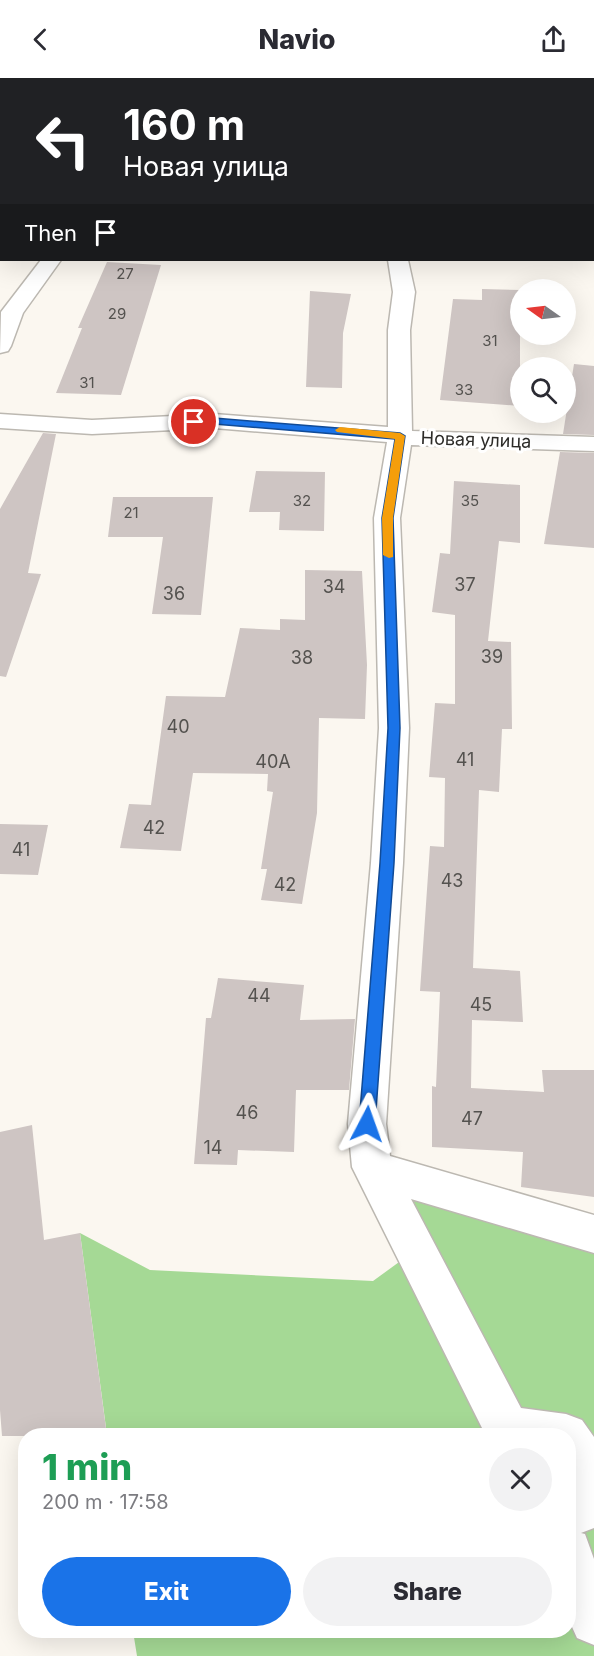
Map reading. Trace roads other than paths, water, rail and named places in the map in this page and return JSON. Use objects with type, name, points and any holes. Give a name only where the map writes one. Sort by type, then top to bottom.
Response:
[{"type":"street","points":[[24,261],[49,262]]},
{"type":"street","points":[[398,261],[404,292],[399,330],[400,436],[387,518],[394,728],[387,863],[367,1124],[372,1167],[390,1198],[506,1428]]},
{"type":"street","points":[[0,345],[12,312],[49,262]]},
{"type":"street","name":"Новая улица","points":[[0,421],[92,427],[214,421],[428,440],[594,444]]},
{"type":"street","points":[[372,1167],[398,1177],[594,1234]]},
{"type":"street","points":[[576,1450],[592,1472],[590,1507],[576,1512]]},
{"type":"street","points":[[576,1578],[594,1621]]}]
